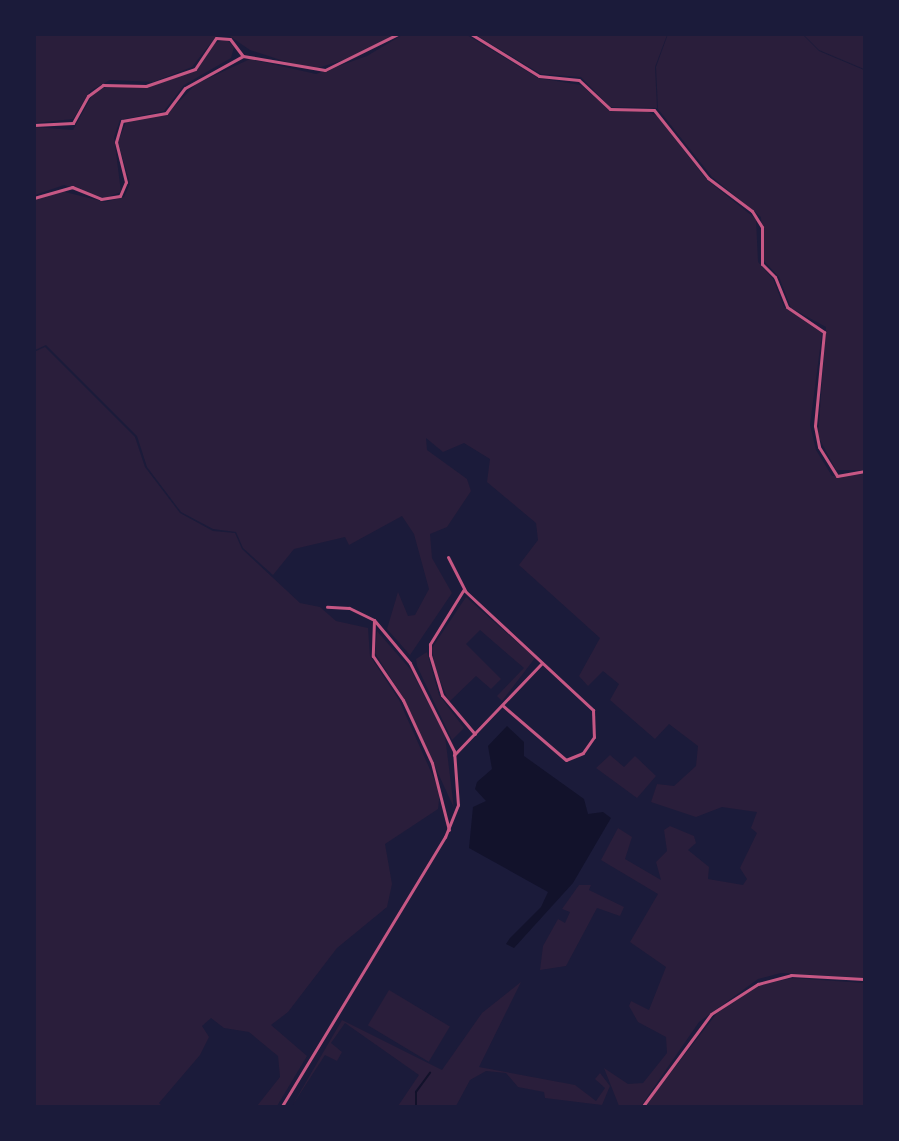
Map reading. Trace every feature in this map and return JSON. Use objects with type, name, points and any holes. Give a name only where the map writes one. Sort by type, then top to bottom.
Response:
[{"type":"street","points":[[34,125],[73,123],[88,96],[103,85],[146,86],[195,69],[216,38],[230,39],[243,56],[315,72],[356,59],[398,34]]},
{"type":"street","points":[[471,34],[539,76],[579,80],[610,109],[654,110],[712,183],[752,211],[762,227],[762,264],[787,307],[824,332],[815,426],[819,447],[837,476],[864,471]]},
{"type":"street","points":[[34,198],[72,187],[101,199],[120,196],[126,182],[116,142],[122,121],[166,112],[185,88],[243,56]]},
{"type":"street","points":[[448,557],[464,589],[593,710],[594,737],[583,753],[561,758],[502,705]]},
{"type":"street","points":[[464,589],[430,644],[430,655],[442,695],[475,734]]},
{"type":"street","points":[[282,1107],[449,830],[458,805],[454,755],[410,663],[374,620],[359,611],[327,607]]},
{"type":"street","points":[[374,620],[373,656],[423,741],[440,783],[449,830]]},
{"type":"street","points":[[454,755],[542,663]]},
{"type":"street","points":[[643,1107],[711,1014],[758,984],[791,975],[864,979]]},
{"type":"shaded area","points":[[668,34],[803,35],[819,51],[864,70],[864,470],[836,470],[818,436],[826,327],[791,308],[779,277],[763,260],[761,217],[712,177],[658,109],[656,67]]},
{"type":"shaded area","points":[[35,35],[217,35],[192,67],[153,82],[110,80],[90,91],[73,119],[35,123]]},
{"type":"shaded area","points":[[228,35],[394,35],[357,56],[311,70],[250,50]]},
{"type":"shaded area","points":[[402,35],[467,35],[538,78],[581,85],[610,111],[646,111],[657,116],[707,180],[756,219],[758,262],[773,279],[784,307],[822,333],[810,425],[816,450],[832,476],[864,474],[864,978],[781,973],[758,979],[699,1022],[641,1106],[619,1106],[604,1068],[628,1084],[643,1083],[667,1053],[666,1037],[638,1022],[629,1006],[631,1001],[649,1010],[666,967],[630,942],[658,894],[601,860],[618,828],[632,837],[625,859],[661,880],[656,862],[667,851],[664,830],[670,826],[694,836],[696,843],[688,850],[709,867],[708,879],[743,885],[747,879],[740,868],[757,833],[751,828],[757,812],[722,807],[696,817],[651,802],[657,784],[674,786],[696,766],[698,746],[669,724],[655,739],[610,700],[619,684],[603,671],[588,686],[579,676],[600,638],[519,565],[538,540],[536,523],[487,482],[490,459],[464,443],[443,452],[426,438],[427,450],[467,479],[471,491],[447,527],[430,534],[432,558],[452,593],[410,655],[387,629],[398,592],[408,616],[415,615],[429,589],[414,534],[402,516],[349,545],[345,537],[294,549],[273,575],[243,548],[236,532],[213,529],[181,512],[147,467],[137,436],[46,345],[35,350],[35,200],[61,191],[105,202],[124,197],[130,184],[118,142],[126,122],[168,113],[196,84],[250,59],[316,74],[367,56]]},
{"type":"shaded area","points":[[476,35],[667,35],[655,67],[657,108],[610,107],[581,77],[541,74]]},
{"type":"shaded area","points":[[804,35],[864,35],[864,69],[819,50]]},
{"type":"shaded area","points":[[226,39],[234,47],[231,58],[184,85],[164,111],[120,120],[114,137],[121,192],[105,198],[64,185],[35,195],[35,127],[73,130],[94,92],[109,86],[145,88],[195,71],[215,43]]},
{"type":"shaded area","points":[[45,347],[135,437],[145,467],[180,513],[213,531],[235,533],[242,549],[300,603],[320,607],[336,621],[368,628],[370,656],[399,700],[440,792],[438,809],[385,844],[392,884],[387,907],[337,948],[288,1012],[271,1025],[307,1056],[277,1106],[257,1106],[280,1077],[278,1056],[249,1032],[224,1028],[211,1018],[202,1026],[209,1037],[200,1055],[159,1103],[162,1106],[35,1106],[34,352]]},
{"type":"shaded area","points":[[466,597],[535,658],[502,701],[497,696],[524,668],[480,630],[466,644],[501,679],[491,689],[476,676],[449,702],[435,668],[432,648]]},
{"type":"shaded area","points":[[377,631],[411,670],[445,736],[454,808],[404,699],[375,653]]},
{"type":"shaded area","points":[[427,652],[439,695],[464,728],[452,740],[417,666],[416,659]]},
{"type":"shaded area","points":[[507,726],[524,742],[524,756],[584,799],[588,814],[603,812],[611,818],[573,883],[514,948],[506,944],[541,907],[548,892],[469,848],[473,807],[486,801],[475,789],[477,782],[492,769],[488,746]]},
{"type":"shaded area","points":[[610,755],[624,767],[635,756],[656,776],[637,798],[596,768]]},
{"type":"shaded area","points":[[579,885],[591,885],[589,890],[624,907],[620,916],[597,908],[566,966],[540,970],[543,946],[558,919],[565,923],[570,912],[562,909]]},
{"type":"shaded area","points":[[793,978],[864,983],[864,1106],[645,1106],[717,1013],[760,985]]},
{"type":"shaded area","points":[[521,982],[479,1067],[575,1085],[596,1101],[605,1088],[595,1079],[600,1073],[610,1086],[602,1105],[545,1098],[544,1092],[518,1087],[506,1073],[486,1071],[470,1080],[456,1106],[417,1106],[417,1092],[430,1073],[415,1091],[415,1106],[398,1106],[419,1075],[345,1023],[331,1043],[342,1052],[337,1061],[325,1055],[292,1106],[342,1020],[442,1070],[482,1013]]},
{"type":"shaded area","points":[[389,990],[450,1027],[429,1062],[368,1025]]},
{"type":"waterway","points":[[416,1106],[416,1092],[430,1073]]}]
